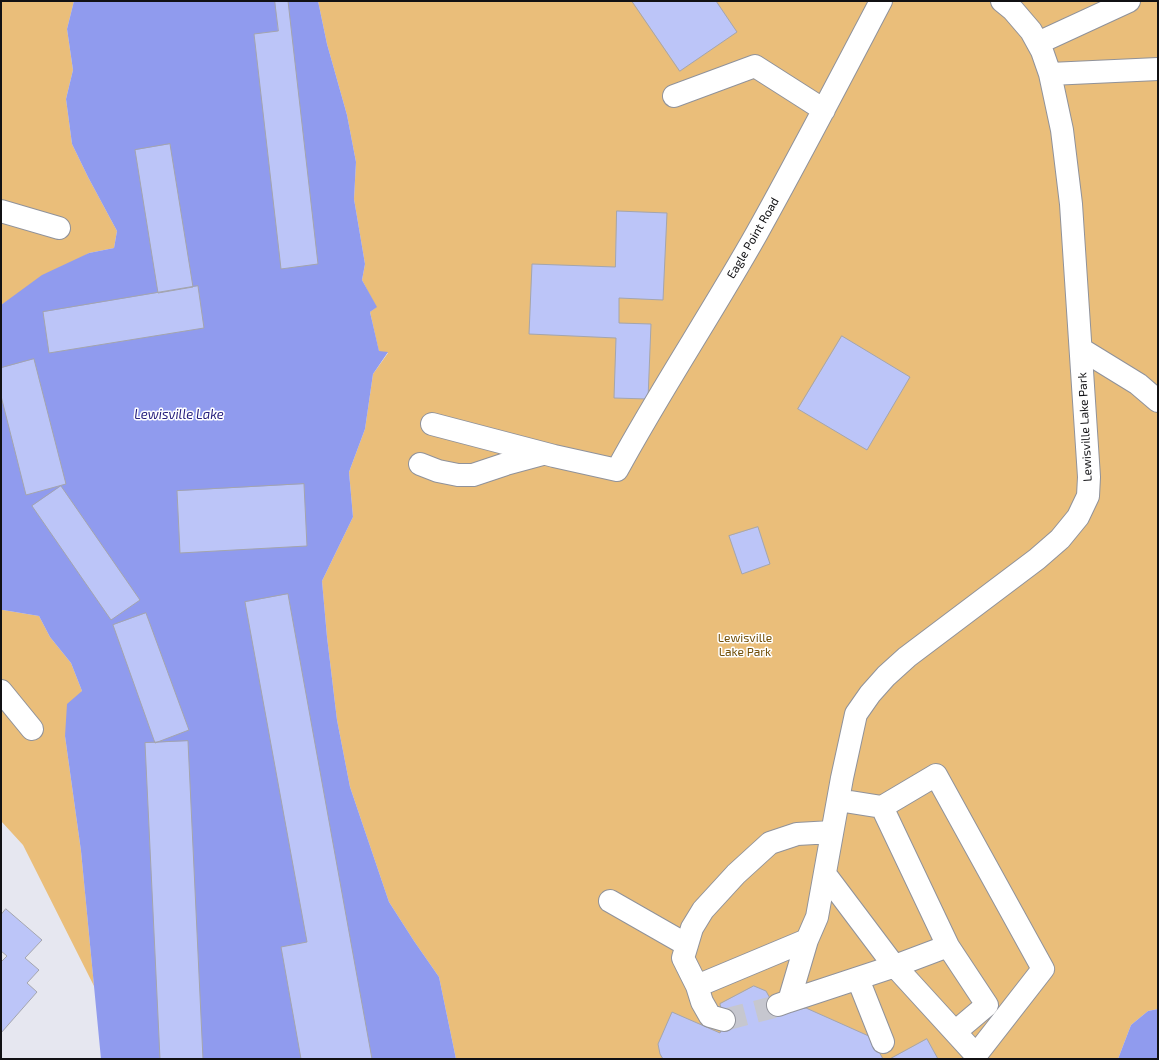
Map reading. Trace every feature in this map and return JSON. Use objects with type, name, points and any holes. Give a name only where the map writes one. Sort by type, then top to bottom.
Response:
[{"type":"street","name":"Eagle Point Road","points":[[544,454],[616,470],[757,233],[881,1]]},
{"type":"street","name":"Lewisville Lake Park","points":[[858,979],[782,1004],[817,917],[838,800],[856,714],[870,694],[886,676],[907,658],[1037,559],[1060,539],[1078,517],[1088,496],[1089,477],[1071,204],[1062,130],[1050,74],[1038,43],[1031,31],[1013,10],[1002,1]]},
{"type":"street","points":[[1038,43],[1129,1]]},
{"type":"street","points":[[674,96],[755,66],[824,110]]},
{"type":"street","points":[[1050,74],[1158,69]]},
{"type":"street","points":[[1,211],[59,228]]},
{"type":"street","name":"Lewisville Lake Park","points":[[1081,349],[1138,384],[1158,401]]},
{"type":"street","points":[[432,424],[544,454]]},
{"type":"street","points":[[420,464],[458,475],[474,475],[506,464],[544,454]]},
{"type":"street","points":[[1,691],[32,729]]},
{"type":"street","points":[[825,874],[895,966],[976,1055],[1043,969],[936,775],[882,807],[838,800]]},
{"type":"street","points":[[882,807],[948,946],[987,1005],[1006,1016]]},
{"type":"street","points":[[724,1020],[710,1016],[702,1002],[697,986],[683,958],[692,928],[704,910],[736,874],[770,843],[797,834],[832,832]]},
{"type":"street","points":[[610,901],[687,945]]},
{"type":"street","points":[[697,986],[807,940]]},
{"type":"street","points":[[883,1042],[858,979],[948,946]]},
{"type":"street","points":[[955,1032],[987,1005]]},
{"type":"green space","points":[[1,1],[74,1],[67,29],[73,70],[66,99],[72,144],[117,231],[114,248],[89,253],[1,305]]},
{"type":"green space","name":"Lewisville Lake Park","points":[[318,1],[1158,1],[1158,1009],[1148,1011],[1131,1025],[1118,1059],[456,1059],[439,977],[389,902],[350,787],[337,720],[322,581],[353,517],[349,472],[365,429],[373,374],[388,353],[379,352],[370,312],[376,307],[362,280],[365,264],[354,199],[356,162],[347,115],[327,44]]},
{"type":"green space","points":[[1,610],[39,616],[50,637],[71,663],[82,691],[65,736],[81,851],[94,986],[23,845],[1,821]]},
{"type":"water","name":"Lewisville Lake","points":[[74,1],[318,1],[327,44],[347,115],[356,162],[354,199],[365,264],[362,280],[377,307],[370,312],[379,351],[388,352],[373,374],[365,429],[349,472],[353,517],[322,581],[337,720],[350,787],[389,902],[439,977],[456,1059],[101,1059],[81,851],[65,736],[67,704],[82,691],[71,663],[50,637],[39,616],[1,610],[1,305],[42,275],[89,253],[114,248],[117,231],[72,144],[66,99],[73,70],[67,29]]},
{"type":"water","points":[[1158,1009],[1158,1059],[1118,1059],[1131,1025],[1148,1011]]},
{"type":"building","points":[[275,1],[288,1],[318,264],[281,269],[254,34],[278,31]]},
{"type":"building","points":[[632,1],[716,1],[737,32],[680,71]]},
{"type":"building","points":[[170,144],[193,287],[158,293],[135,150]]},
{"type":"building","points":[[617,211],[667,213],[663,300],[619,298],[619,323],[651,324],[648,399],[614,398],[616,338],[529,334],[532,264],[615,267]]},
{"type":"building","points":[[198,286],[204,328],[49,353],[43,312]]},
{"type":"building","points":[[842,336],[910,377],[867,450],[798,409]]},
{"type":"building","points":[[34,359],[66,484],[26,495],[1,396],[1,368]]},
{"type":"building","points":[[304,484],[307,546],[180,553],[177,491]]},
{"type":"building","points":[[61,486],[140,600],[111,620],[32,506]]},
{"type":"building","points":[[758,527],[770,564],[742,574],[729,536]]},
{"type":"building","points":[[288,594],[372,1059],[301,1059],[281,947],[307,942],[245,602]]},
{"type":"building","points":[[146,613],[189,730],[155,743],[113,625]]},
{"type":"building","points":[[188,741],[203,1059],[160,1059],[145,743]]},
{"type":"building","points":[[6,909],[42,940],[25,958],[39,970],[27,983],[37,992],[1,1033],[1,962],[7,956],[1,951],[1,915]]},
{"type":"building","points":[[754,986],[766,991],[778,1013],[806,1008],[871,1037],[883,1059],[663,1059],[660,1054],[658,1044],[672,1012],[720,1033],[724,1023],[720,1004]]},
{"type":"building","points":[[927,1039],[938,1059],[890,1059]]},
{"type":"tunnel","points":[[724,1020],[774,1007]]}]
